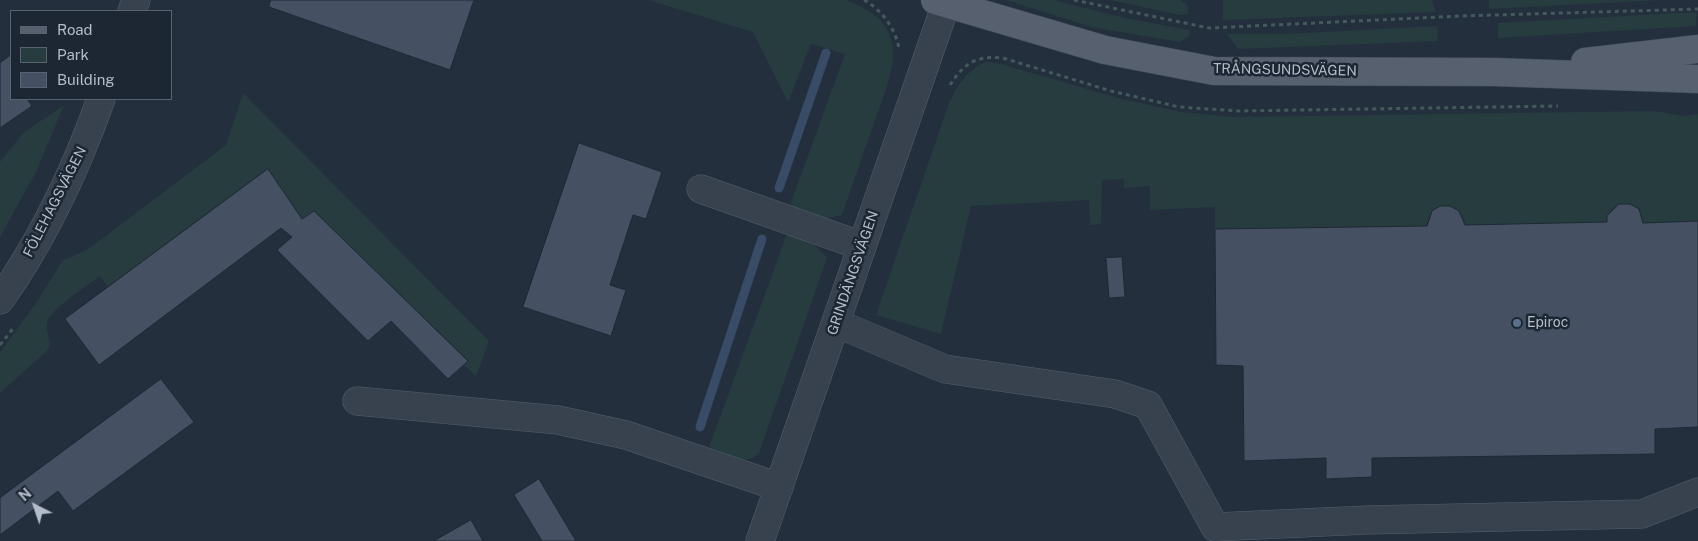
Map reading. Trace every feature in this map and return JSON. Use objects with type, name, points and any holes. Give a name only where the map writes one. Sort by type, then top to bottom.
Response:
[{"type":"main road","name":"TRÅNGSUNDSVÄGEN","points":[[940,2],[1105,50],[1214,70],[1494,72],[1698,79]]},
{"type":"main road","name":"TRÅNGSUNDSVÄGEN","points":[[1494,72],[1698,49]]},
{"type":"street","name":"GRINDÄNGSVÄGEN","points":[[760,541],[862,246],[940,2]]},
{"type":"street","name":"FÖLEHAGSVÄGEN","points":[[0,300],[21,270],[82,152],[101,100]]},
{"type":"street","points":[[701,189],[862,246]]},
{"type":"street","points":[[836,323],[945,369],[1114,394],[1148,405],[1215,527],[1367,520],[1642,514],[1698,492]]},
{"type":"street","points":[[357,401],[558,420],[626,435],[779,487]]},
{"type":"path","points":[[1074,0],[1209,28],[1461,16],[1698,9]]},
{"type":"path","points":[[947,94],[960,71],[973,61],[988,56],[1003,58],[1111,91],[1179,107],[1239,112],[1567,106]]},
{"type":"green space","points":[[648,0],[846,0],[868,10],[883,23],[890,37],[893,53],[891,70],[842,215],[823,219],[789,208],[845,54],[811,44],[788,102],[753,32]]},
{"type":"green space","points":[[1006,0],[1053,0],[1125,18],[1189,30],[1190,35],[1180,42],[1091,27]]},
{"type":"green space","points":[[1110,0],[1180,0],[1188,6],[1188,14],[1180,15]]},
{"type":"green space","points":[[1223,0],[1432,0],[1436,12],[1223,20]]},
{"type":"green space","points":[[1489,0],[1662,0],[1489,9]]},
{"type":"green space","points":[[1697,12],[1696,26],[1498,38],[1498,23]]},
{"type":"green space","points":[[1437,26],[1438,41],[1238,49],[1227,34],[1285,34]]},
{"type":"green space","points":[[986,62],[1001,64],[1122,99],[1181,112],[1234,117],[1654,111],[1684,116],[1698,114],[1698,221],[1643,223],[1639,209],[1623,205],[1610,211],[1607,222],[1465,225],[1463,217],[1458,211],[1446,206],[1434,211],[1429,217],[1427,226],[1215,229],[1215,207],[1150,210],[1150,186],[1124,188],[1124,179],[1102,180],[1101,224],[1090,225],[1089,200],[971,206],[941,334],[876,315],[949,103],[963,79]]},
{"type":"green space","points":[[243,93],[489,341],[476,376],[464,365],[468,360],[314,212],[302,219],[268,169],[108,287],[100,276],[61,305],[54,311],[47,323],[50,343],[48,350],[0,393],[0,352],[36,303],[63,260],[87,250],[226,145]]},
{"type":"green space","points":[[64,105],[37,170],[0,237],[0,162],[23,133]]},
{"type":"green space","points":[[787,234],[812,242],[827,258],[759,453],[747,460],[728,458],[708,450]]},
{"type":"building","points":[[271,0],[474,0],[450,70],[269,7]]},
{"type":"building","points":[[10,56],[10,100],[28,100],[32,106],[0,128],[0,63]]},
{"type":"building","points":[[579,143],[662,172],[646,219],[633,215],[610,285],[626,290],[611,336],[523,307]]},
{"type":"building","points":[[268,169],[302,219],[314,211],[468,361],[448,379],[391,321],[368,341],[277,250],[292,237],[281,228],[99,365],[65,319]]},
{"type":"building","points":[[1619,204],[1630,204],[1639,209],[1643,223],[1698,221],[1698,427],[1655,429],[1655,454],[1372,458],[1372,477],[1326,479],[1326,458],[1244,461],[1243,366],[1216,365],[1215,229],[1427,226],[1432,211],[1440,206],[1450,206],[1459,211],[1465,225],[1607,222],[1607,216]]},
{"type":"building","points":[[1122,257],[1125,297],[1109,298],[1106,258]]},
{"type":"building","points":[[161,379],[194,422],[73,511],[58,491],[0,535],[0,498]]},
{"type":"building","points":[[539,479],[576,541],[542,541],[514,495]]},
{"type":"building","points":[[471,520],[483,541],[434,541]]},
{"type":"waterway","points":[[779,188],[826,53]]},
{"type":"waterway","points":[[700,427],[762,239]]},
{"type":"place","name":"Epiroc","points":[[1517,323]]}]
